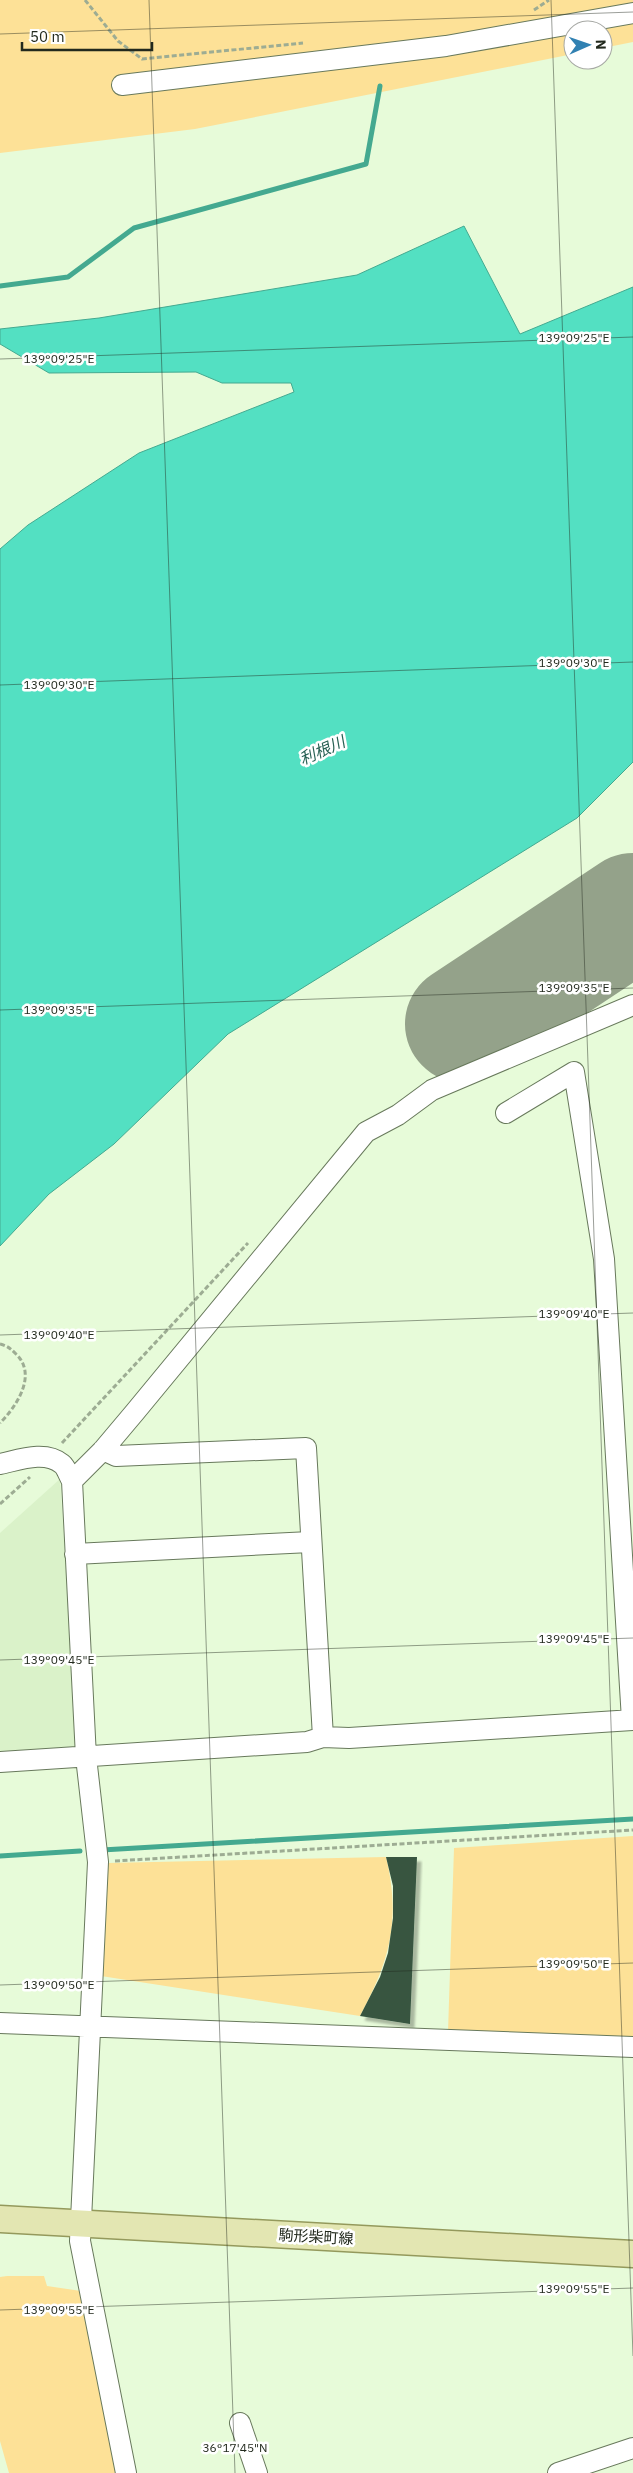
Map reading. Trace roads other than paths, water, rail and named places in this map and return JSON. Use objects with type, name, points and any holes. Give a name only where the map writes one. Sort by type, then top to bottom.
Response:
[{"type":"main road","name":"駒形柴町線","points":[[0,2219],[633,2254]]},
{"type":"street","points":[[122,85],[446,46],[633,13]]},
{"type":"street","points":[[72,1481],[103,1450],[366,1132],[398,1115],[432,1090],[633,1005]]},
{"type":"street","points":[[0,1762],[307,1742],[323,1737],[349,1738],[632,1720],[604,1259],[574,1072],[506,1113]]},
{"type":"street","points":[[103,1450],[116,1456],[306,1448],[310,1542],[323,1737]]},
{"type":"street","points":[[0,1464],[35,1456],[50,1458],[63,1464],[72,1481],[86,1757],[98,1862],[81,2253],[126,2473]]},
{"type":"street","points":[[75,1554],[310,1542]]},
{"type":"street","points":[[0,2022],[633,2047]]},
{"type":"street","points":[[240,2423],[256,2473]]},
{"type":"street","points":[[558,2473],[633,2448]]},
{"type":"water","name":"利根川","points":[[464,226],[520,334],[633,287],[633,762],[577,818],[228,1034],[114,1144],[49,1194],[0,1246],[0,549],[28,525],[139,453],[294,392],[291,383],[222,383],[196,372],[49,373],[0,344],[0,329],[99,318],[357,275]]},
{"type":"waterway","points":[[0,286],[68,277],[134,228],[366,164],[380,86]]},
{"type":"waterway","points":[[102,1850],[633,1819]]},
{"type":"waterway","points":[[0,1856],[80,1851]]}]
